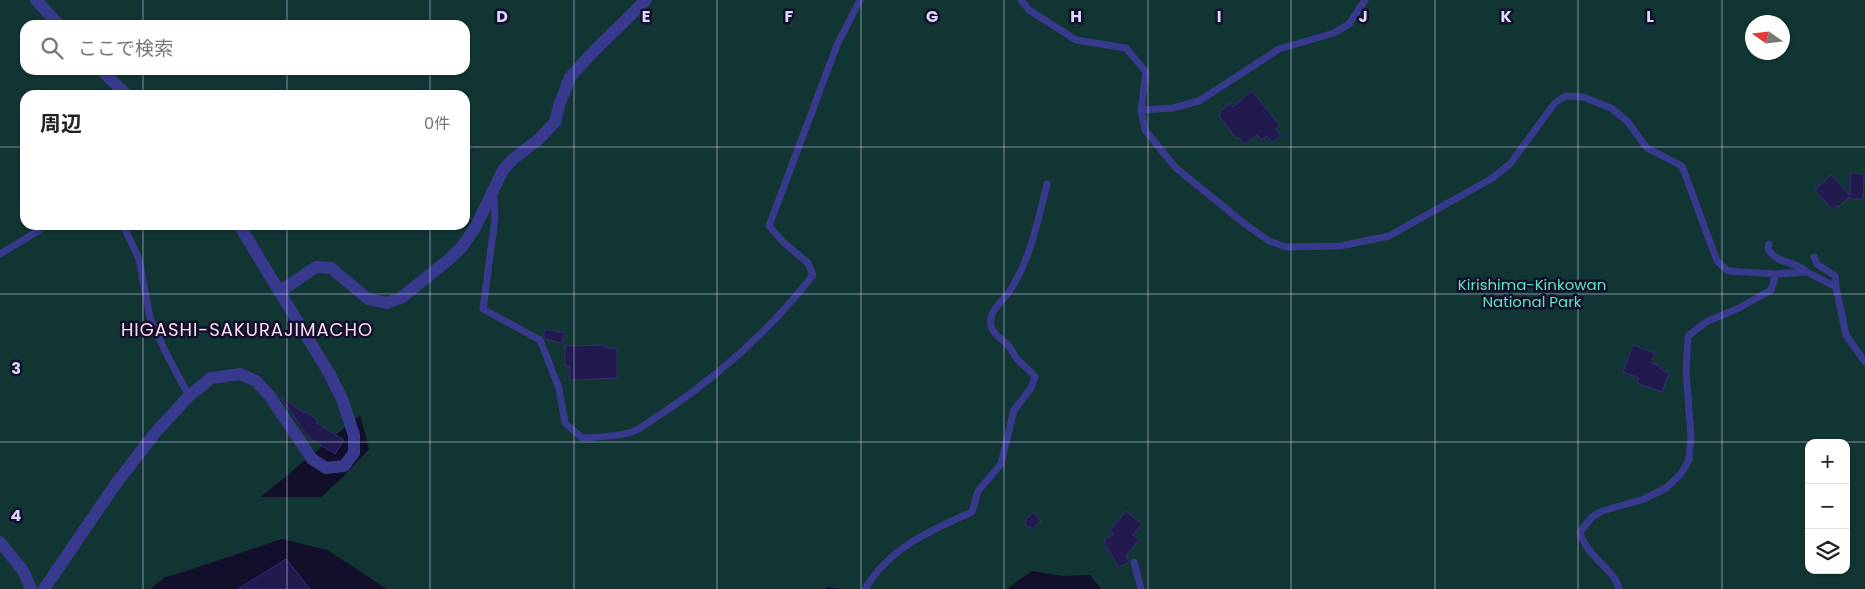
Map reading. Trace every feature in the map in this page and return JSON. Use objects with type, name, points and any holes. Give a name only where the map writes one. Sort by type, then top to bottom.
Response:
[{"type":"street","points":[[36,0],[54,20]]},
{"type":"street","points":[[278,292],[316,266],[331,268],[368,299],[386,304],[401,298],[462,247],[476,226],[503,170],[513,159],[540,138],[555,122],[570,77],[646,0]]},
{"type":"street","points":[[106,75],[122,90]]},
{"type":"street","points":[[44,589],[114,485],[155,433],[189,396],[211,378],[240,374],[256,382],[269,395],[312,459],[326,468],[344,466],[354,453],[354,435],[342,399],[328,372],[242,230]]},
{"type":"street","points":[[0,542],[24,572],[31,589]]},
{"type":"lane","points":[[494,187],[495,218],[483,309],[540,340],[558,388],[565,423],[582,438],[614,436],[634,431],[726,367],[790,305],[813,276],[808,263],[783,242],[769,226],[837,45],[860,0]]},
{"type":"lane","points":[[1021,0],[1029,10],[1076,40],[1126,48],[1146,72],[1141,110],[1145,130],[1176,168],[1245,224],[1269,241],[1286,247],[1340,246],[1389,236],[1491,179],[1510,164],[1555,103],[1565,96],[1583,97],[1612,108],[1627,121],[1647,148],[1682,166],[1717,261],[1728,271],[1776,274],[1807,272]]},
{"type":"lane","points":[[1141,110],[1173,108],[1199,101],[1280,49],[1334,33],[1349,24],[1365,0]]},
{"type":"lane","points":[[865,589],[884,563],[906,544],[933,529],[972,512],[978,491],[1001,464],[1014,410],[1031,388],[1035,377],[1030,369],[1018,361],[1010,346],[992,330],[991,317],[994,310],[1010,291],[1028,256],[1047,184]]},
{"type":"lane","points":[[0,254],[39,230]]},
{"type":"lane","points":[[125,230],[139,259],[150,318],[189,396]]},
{"type":"lane","points":[[1769,244],[1768,249],[1772,257],[1803,268],[1836,287]]},
{"type":"lane","points":[[1814,257],[1817,264],[1835,276],[1846,334],[1865,362]]},
{"type":"lane","points":[[1619,589],[1619,585],[1610,572],[1599,563],[1582,541],[1580,532],[1592,517],[1602,511],[1644,499],[1666,488],[1680,475],[1689,460],[1691,435],[1686,372],[1688,336],[1706,322],[1739,308],[1771,290],[1776,274]]},
{"type":"lane","points":[[1134,562],[1141,589]]},
{"type":"green space","name":"Kirishima-Kinkowan National Park","points":[[0,0],[1865,0],[1865,589],[1101,589],[1090,575],[1063,576],[1032,571],[1007,589],[841,589],[828,587],[825,589],[387,589],[327,550],[282,539],[165,577],[150,589],[0,589]],"holes":[[[360,415],[369,449],[321,497],[261,497]]]},
{"type":"building","points":[[1252,91],[1280,126],[1276,129],[1281,136],[1272,142],[1267,136],[1262,140],[1257,135],[1244,144],[1238,137],[1236,138],[1219,116],[1221,114],[1219,112],[1230,103],[1233,107]]},
{"type":"building","points":[[1851,173],[1864,174],[1863,199],[1849,199],[1849,197],[1833,210],[1815,190],[1831,175],[1850,195]]},
{"type":"building","points":[[545,329],[564,333],[562,343],[545,339],[543,336]]},
{"type":"building","points":[[604,345],[605,348],[617,348],[617,378],[570,380],[570,366],[565,366],[565,346]]},
{"type":"building","points":[[1633,345],[1655,353],[1651,363],[1669,373],[1662,392],[1637,383],[1639,378],[1623,372]]},
{"type":"building","points":[[281,397],[304,413],[305,411],[318,421],[317,423],[344,440],[335,454],[308,437]]},
{"type":"building","points":[[1126,511],[1142,524],[1133,535],[1139,540],[1126,556],[1129,562],[1119,567],[1104,540],[1114,534],[1110,530]]},
{"type":"building","points":[[1034,512],[1041,521],[1032,529],[1025,524],[1027,518]]},
{"type":"building","points":[[286,559],[310,589],[238,589]]},
{"type":"district","name":"HIGASHI-SAKURAJIMACHO","points":[[247,330]]}]
